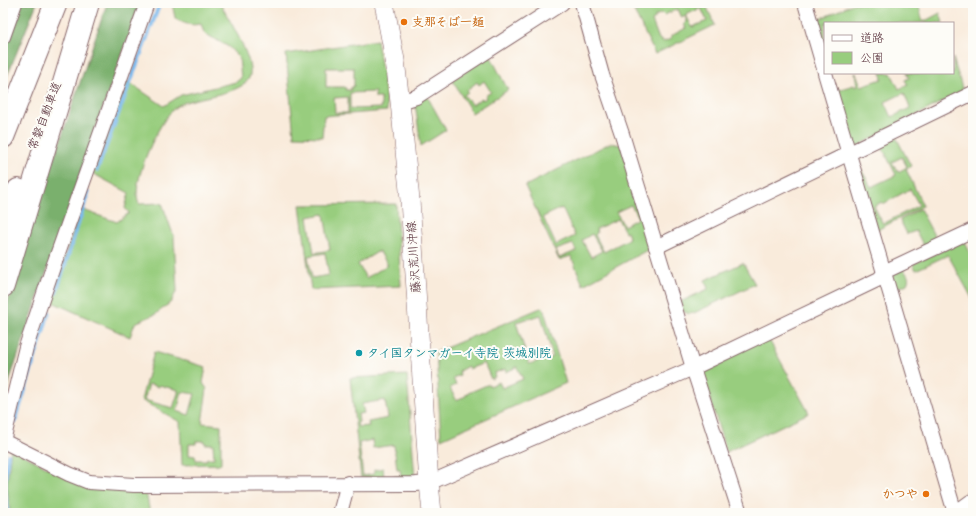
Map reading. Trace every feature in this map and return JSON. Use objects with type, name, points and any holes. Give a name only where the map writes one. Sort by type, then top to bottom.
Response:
[{"type":"highway","points":[[3,137],[56,3]]},
{"type":"highway","points":[[3,286],[88,3]]},
{"type":"highway","name":"常磐自動車道","points":[[3,229],[88,3]]},
{"type":"highway","points":[[962,513],[973,505]]},
{"type":"main road","name":"藤沢荒川沖線","points":[[384,3],[395,60],[410,200],[432,513]]},
{"type":"street","points":[[3,37],[15,3]]},
{"type":"street","points":[[147,3],[26,347],[3,441],[73,476],[89,482],[134,485],[429,483],[693,368],[879,279],[888,270],[973,230]]},
{"type":"street","points":[[400,102],[416,97],[562,3]]},
{"type":"street","points":[[582,3],[602,74],[622,134],[693,368],[740,513]]},
{"type":"street","points":[[805,3],[824,69]]},
{"type":"street","points":[[826,74],[955,513]]},
{"type":"street","points":[[656,247],[973,93]]},
{"type":"street","points":[[340,513],[348,483]]},
{"type":"green space","points":[[22,3],[37,3],[3,86],[3,54]]},
{"type":"green space","points":[[107,3],[141,3],[99,119],[11,376],[3,407],[3,317],[36,212]]},
{"type":"green space","points":[[172,3],[220,3],[244,49],[250,67],[250,75],[246,82],[230,91],[195,99],[177,106],[162,123],[148,152],[138,182],[137,195],[139,204],[162,203],[174,237],[177,290],[171,302],[156,314],[135,323],[130,337],[50,301],[80,209],[117,222],[129,213],[125,208],[129,193],[92,173],[127,81],[164,106],[181,95],[236,82],[241,78],[239,58],[229,47],[204,33],[201,24],[187,24],[175,18]]},
{"type":"green space","points":[[630,3],[640,3],[633,6],[636,12],[646,7],[644,3],[705,3],[715,25],[655,54]],"holes":[[[701,8],[707,21],[692,27],[686,15]],[[678,9],[682,18],[685,16],[687,22],[684,24],[686,28],[671,36],[671,39],[663,42],[659,39],[652,21],[655,19],[655,16],[662,13],[664,15]]]},
{"type":"green space","points":[[854,3],[918,3],[923,22],[824,22],[824,49],[816,21]]},
{"type":"green space","points":[[940,13],[943,22],[923,22]]},
{"type":"green space","points":[[377,40],[387,111],[324,116],[322,137],[294,136],[286,54]],"holes":[[[326,68],[354,68],[354,86],[351,87],[351,90],[346,90],[345,87],[326,87]],[[375,92],[375,98],[381,98],[381,108],[350,109],[350,93]],[[348,97],[348,113],[335,113],[334,98]]]},
{"type":"green space","points":[[490,55],[508,90],[472,113],[452,80]],"holes":[[[484,81],[491,92],[485,96],[486,98],[483,100],[482,98],[472,105],[464,95],[468,92],[467,90],[477,82],[479,85]]]},
{"type":"green space","points":[[954,61],[963,91],[852,149],[837,90],[854,85],[855,87],[858,86],[855,74],[861,86],[882,79],[881,74],[892,74],[899,89],[908,85],[905,80],[909,78],[907,74],[954,74]],"holes":[[[904,93],[910,108],[892,117],[885,102]]]},
{"type":"green space","points":[[427,96],[446,130],[421,146],[415,103]]},
{"type":"green space","points":[[896,137],[911,166],[906,169],[923,206],[877,230],[858,170],[861,169],[871,187],[896,175],[881,145]],"holes":[[[902,157],[907,167],[898,172],[892,162]],[[910,189],[919,205],[883,224],[874,206],[882,202],[883,204]]]},
{"type":"green space","points":[[610,143],[621,145],[651,248],[583,285],[571,256],[559,260],[525,186]],"holes":[[[631,205],[638,218],[624,226],[616,212]],[[562,208],[575,236],[556,245],[543,217]],[[618,219],[625,232],[627,231],[629,238],[604,252],[595,235],[597,233],[596,229]],[[592,234],[602,251],[591,257],[582,240]],[[573,244],[576,251],[559,258],[556,250]]]},
{"type":"green space","points":[[396,204],[401,286],[311,290],[300,205]],"holes":[[[324,214],[330,250],[314,253],[308,217]],[[379,251],[388,265],[366,278],[358,264]],[[325,253],[329,275],[312,278],[308,256]]]},
{"type":"green space","points":[[920,209],[938,243],[925,249],[916,231],[907,234],[900,220]]},
{"type":"green space","points":[[964,240],[973,259],[973,300],[948,255],[916,270],[913,264]]},
{"type":"green space","points":[[743,263],[755,284],[694,313],[689,314],[683,311],[680,302],[708,289],[705,280]]},
{"type":"green space","points":[[903,269],[908,276],[908,282],[907,284],[895,289],[892,273]]},
{"type":"green space","points":[[543,307],[566,383],[441,439],[436,352]],"holes":[[[541,315],[553,357],[529,364],[516,322]],[[484,363],[491,379],[495,377],[494,373],[506,369],[506,372],[517,367],[523,379],[502,388],[499,382],[490,386],[489,384],[456,400],[450,388],[456,385],[453,378],[460,375],[459,371],[468,366],[469,369]]]},
{"type":"green space","points":[[768,338],[809,413],[726,452],[702,372],[704,368]]},
{"type":"green space","points":[[154,352],[206,367],[203,383],[207,389],[202,423],[221,425],[221,464],[182,465],[180,422],[141,400]],"holes":[[[149,384],[178,390],[173,408],[144,400]],[[182,392],[195,394],[189,415],[177,411]],[[196,441],[204,441],[205,444],[213,444],[214,458],[207,458],[207,460],[196,460],[195,456],[189,455],[189,444],[196,444]]]},
{"type":"green space","points":[[407,375],[415,479],[361,478],[350,378]],"holes":[[[385,400],[388,418],[368,422],[369,426],[358,427],[358,414],[364,413],[362,404]],[[372,440],[373,448],[394,445],[397,469],[400,469],[401,476],[384,477],[383,468],[374,470],[374,474],[363,476],[359,443]]]},
{"type":"green space","points":[[11,449],[87,487],[146,492],[150,513],[10,513],[7,485]]},
{"type":"waterway","points":[[97,170],[160,3]]},
{"type":"waterway","points":[[56,293],[88,193]]},
{"type":"waterway","points":[[15,422],[49,312]]},
{"type":"waterway","points":[[7,513],[5,484],[8,455]]},
{"type":"place","name":"支那そば一麺","points":[[404,22]]},
{"type":"place","name":"タイ国タンマガーイ寺院 茨城別院","points":[[359,353]]},
{"type":"place","name":"かつや","points":[[926,494]]}]
